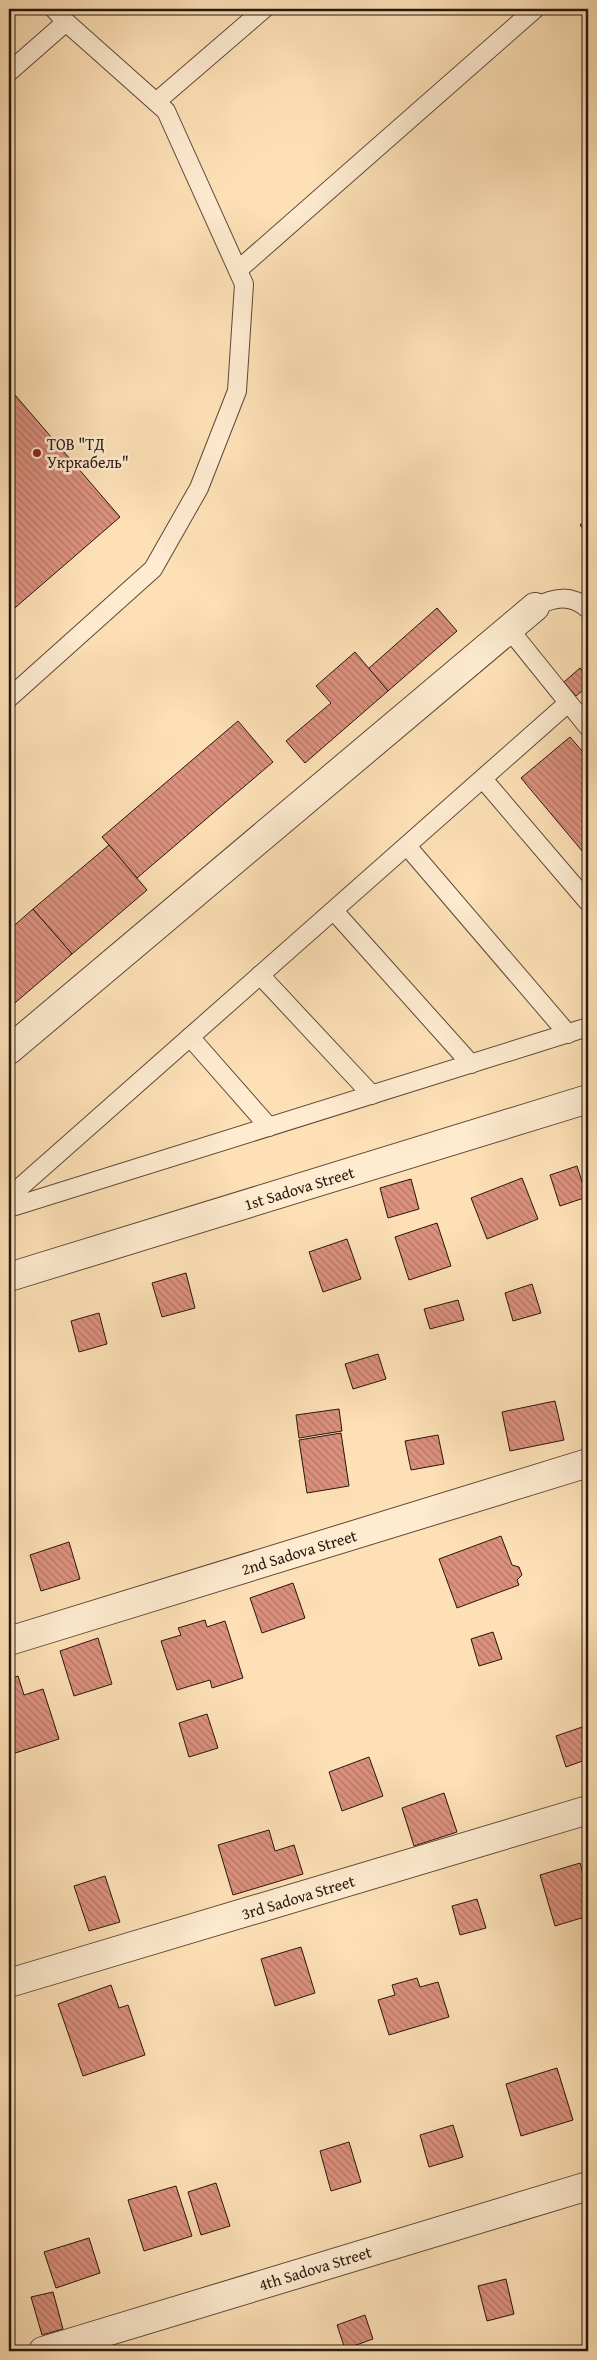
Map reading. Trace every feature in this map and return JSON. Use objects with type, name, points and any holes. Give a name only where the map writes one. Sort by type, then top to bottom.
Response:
[{"type":"street","points":[[9,1050],[534,607]]},
{"type":"street","name":"1st Sadova Street","points":[[9,1277],[588,1099]]},
{"type":"street","name":"2nd Sadova Street","points":[[9,1641],[588,1463]]},
{"type":"street","name":"3rd Sadova Street","points":[[9,1983],[588,1810]]},
{"type":"street","name":"4th Sadova Street","points":[[43,2351],[588,2186]]},
{"type":"lane","points":[[9,698],[153,569],[199,488],[237,392],[244,284],[166,111],[66,22],[54,9]]},
{"type":"lane","points":[[156,102],[264,9]]},
{"type":"lane","points":[[238,270],[535,9]]},
{"type":"lane","points":[[9,72],[66,22]]},
{"type":"lane","points":[[534,607],[552,598],[562,598],[578,602],[588,609]]},
{"type":"lane","points":[[509,629],[588,728]]},
{"type":"lane","points":[[9,1197],[568,703]]},
{"type":"lane","points":[[483,779],[588,902]]},
{"type":"lane","points":[[407,846],[568,1034]]},
{"type":"lane","points":[[334,911],[472,1064]]},
{"type":"lane","points":[[260,975],[372,1095]]},
{"type":"lane","points":[[9,1208],[588,1028]]},
{"type":"lane","points":[[190,1037],[269,1127]]},
{"type":"building","name":"ТОВ \"ТД Укркабель\"","points":[[9,388],[120,517],[9,613]]},
{"type":"building","points":[[588,518],[588,535],[580,525]]},
{"type":"building","points":[[437,608],[457,631],[388,691],[368,669]]},
{"type":"building","points":[[355,652],[388,691],[305,763],[286,741],[331,703],[316,686]]},
{"type":"building","points":[[580,668],[588,677],[588,686],[576,696],[564,682]]},
{"type":"building","points":[[238,721],[273,762],[137,878],[102,837]]},
{"type":"building","points":[[570,737],[588,758],[588,858],[521,778]]},
{"type":"building","points":[[109,845],[147,890],[72,954],[33,909]]},
{"type":"building","points":[[33,909],[72,954],[9,1008],[9,930]]},
{"type":"building","points":[[577,1166],[587,1197],[560,1206],[550,1175]]},
{"type":"building","points":[[522,1178],[538,1219],[487,1239],[471,1198]]},
{"type":"building","points":[[411,1179],[419,1209],[388,1218],[380,1188]]},
{"type":"building","points":[[437,1223],[451,1266],[409,1280],[395,1237]]},
{"type":"building","points":[[347,1239],[361,1279],[323,1292],[309,1252]]},
{"type":"building","points":[[186,1273],[195,1308],[162,1317],[152,1283]]},
{"type":"building","points":[[532,1284],[541,1313],[513,1321],[505,1293]]},
{"type":"building","points":[[458,1300],[464,1320],[430,1329],[424,1309]]},
{"type":"building","points":[[99,1313],[107,1344],[79,1352],[71,1321]]},
{"type":"building","points":[[378,1354],[386,1379],[353,1389],[345,1364]]},
{"type":"building","points":[[555,1401],[564,1440],[510,1451],[502,1412]]},
{"type":"building","points":[[339,1409],[342,1431],[299,1438],[296,1415]]},
{"type":"building","points":[[341,1433],[349,1486],[307,1493],[299,1440]]},
{"type":"building","points":[[438,1435],[444,1464],[411,1470],[405,1441]]},
{"type":"building","points":[[501,1536],[512,1565],[519,1567],[522,1575],[517,1580],[519,1585],[457,1608],[439,1559]]},
{"type":"building","points":[[69,1542],[80,1579],[41,1591],[30,1555]]},
{"type":"building","points":[[293,1583],[305,1618],[262,1633],[250,1598]]},
{"type":"building","points":[[205,1620],[207,1627],[225,1621],[243,1678],[212,1688],[210,1680],[177,1690],[161,1641],[181,1635],[178,1628]]},
{"type":"building","points":[[493,1632],[502,1659],[479,1666],[471,1639]]},
{"type":"building","points":[[98,1638],[112,1684],[74,1696],[60,1651]]},
{"type":"building","points":[[18,1676],[24,1695],[43,1689],[59,1739],[9,1755],[9,1679]]},
{"type":"building","points":[[207,1714],[218,1748],[189,1757],[179,1723]]},
{"type":"building","points":[[588,1725],[588,1759],[566,1767],[556,1736]]},
{"type":"building","points":[[369,1757],[383,1796],[342,1811],[329,1772]]},
{"type":"building","points":[[444,1793],[457,1832],[414,1846],[402,1808]]},
{"type":"building","points":[[269,1830],[275,1851],[294,1845],[303,1874],[233,1895],[218,1845]]},
{"type":"building","points":[[580,1863],[588,1890],[588,1916],[555,1926],[540,1875]]},
{"type":"building","points":[[105,1876],[120,1922],[89,1931],[74,1886]]},
{"type":"building","points":[[477,1899],[486,1928],[460,1935],[452,1906]]},
{"type":"building","points":[[301,1947],[315,1993],[275,2006],[261,1959]]},
{"type":"building","points":[[417,1978],[420,1987],[438,1982],[449,2017],[389,2035],[378,2000],[395,1995],[392,1985]]},
{"type":"building","points":[[111,1985],[119,2008],[128,2005],[145,2055],[83,2076],[58,2004]]},
{"type":"building","points":[[557,2068],[573,2120],[521,2136],[506,2084]]},
{"type":"building","points":[[453,2125],[463,2157],[429,2167],[420,2135]]},
{"type":"building","points":[[349,2142],[361,2182],[331,2191],[320,2151]]},
{"type":"building","points":[[216,2183],[230,2226],[201,2235],[188,2192]]},
{"type":"building","points":[[176,2186],[192,2236],[144,2251],[128,2200]]},
{"type":"building","points":[[89,2238],[100,2273],[56,2288],[44,2252]]},
{"type":"building","points":[[506,2279],[514,2314],[487,2321],[478,2286]]},
{"type":"building","points":[[53,2292],[63,2329],[42,2335],[31,2297]]},
{"type":"building","points":[[588,2308],[588,2331],[582,2310]]},
{"type":"building","points":[[365,2315],[373,2339],[345,2349],[337,2325]]},
{"type":"place","name":"ТОВ \"ТД Укркабель\"","points":[[37,453]]}]
